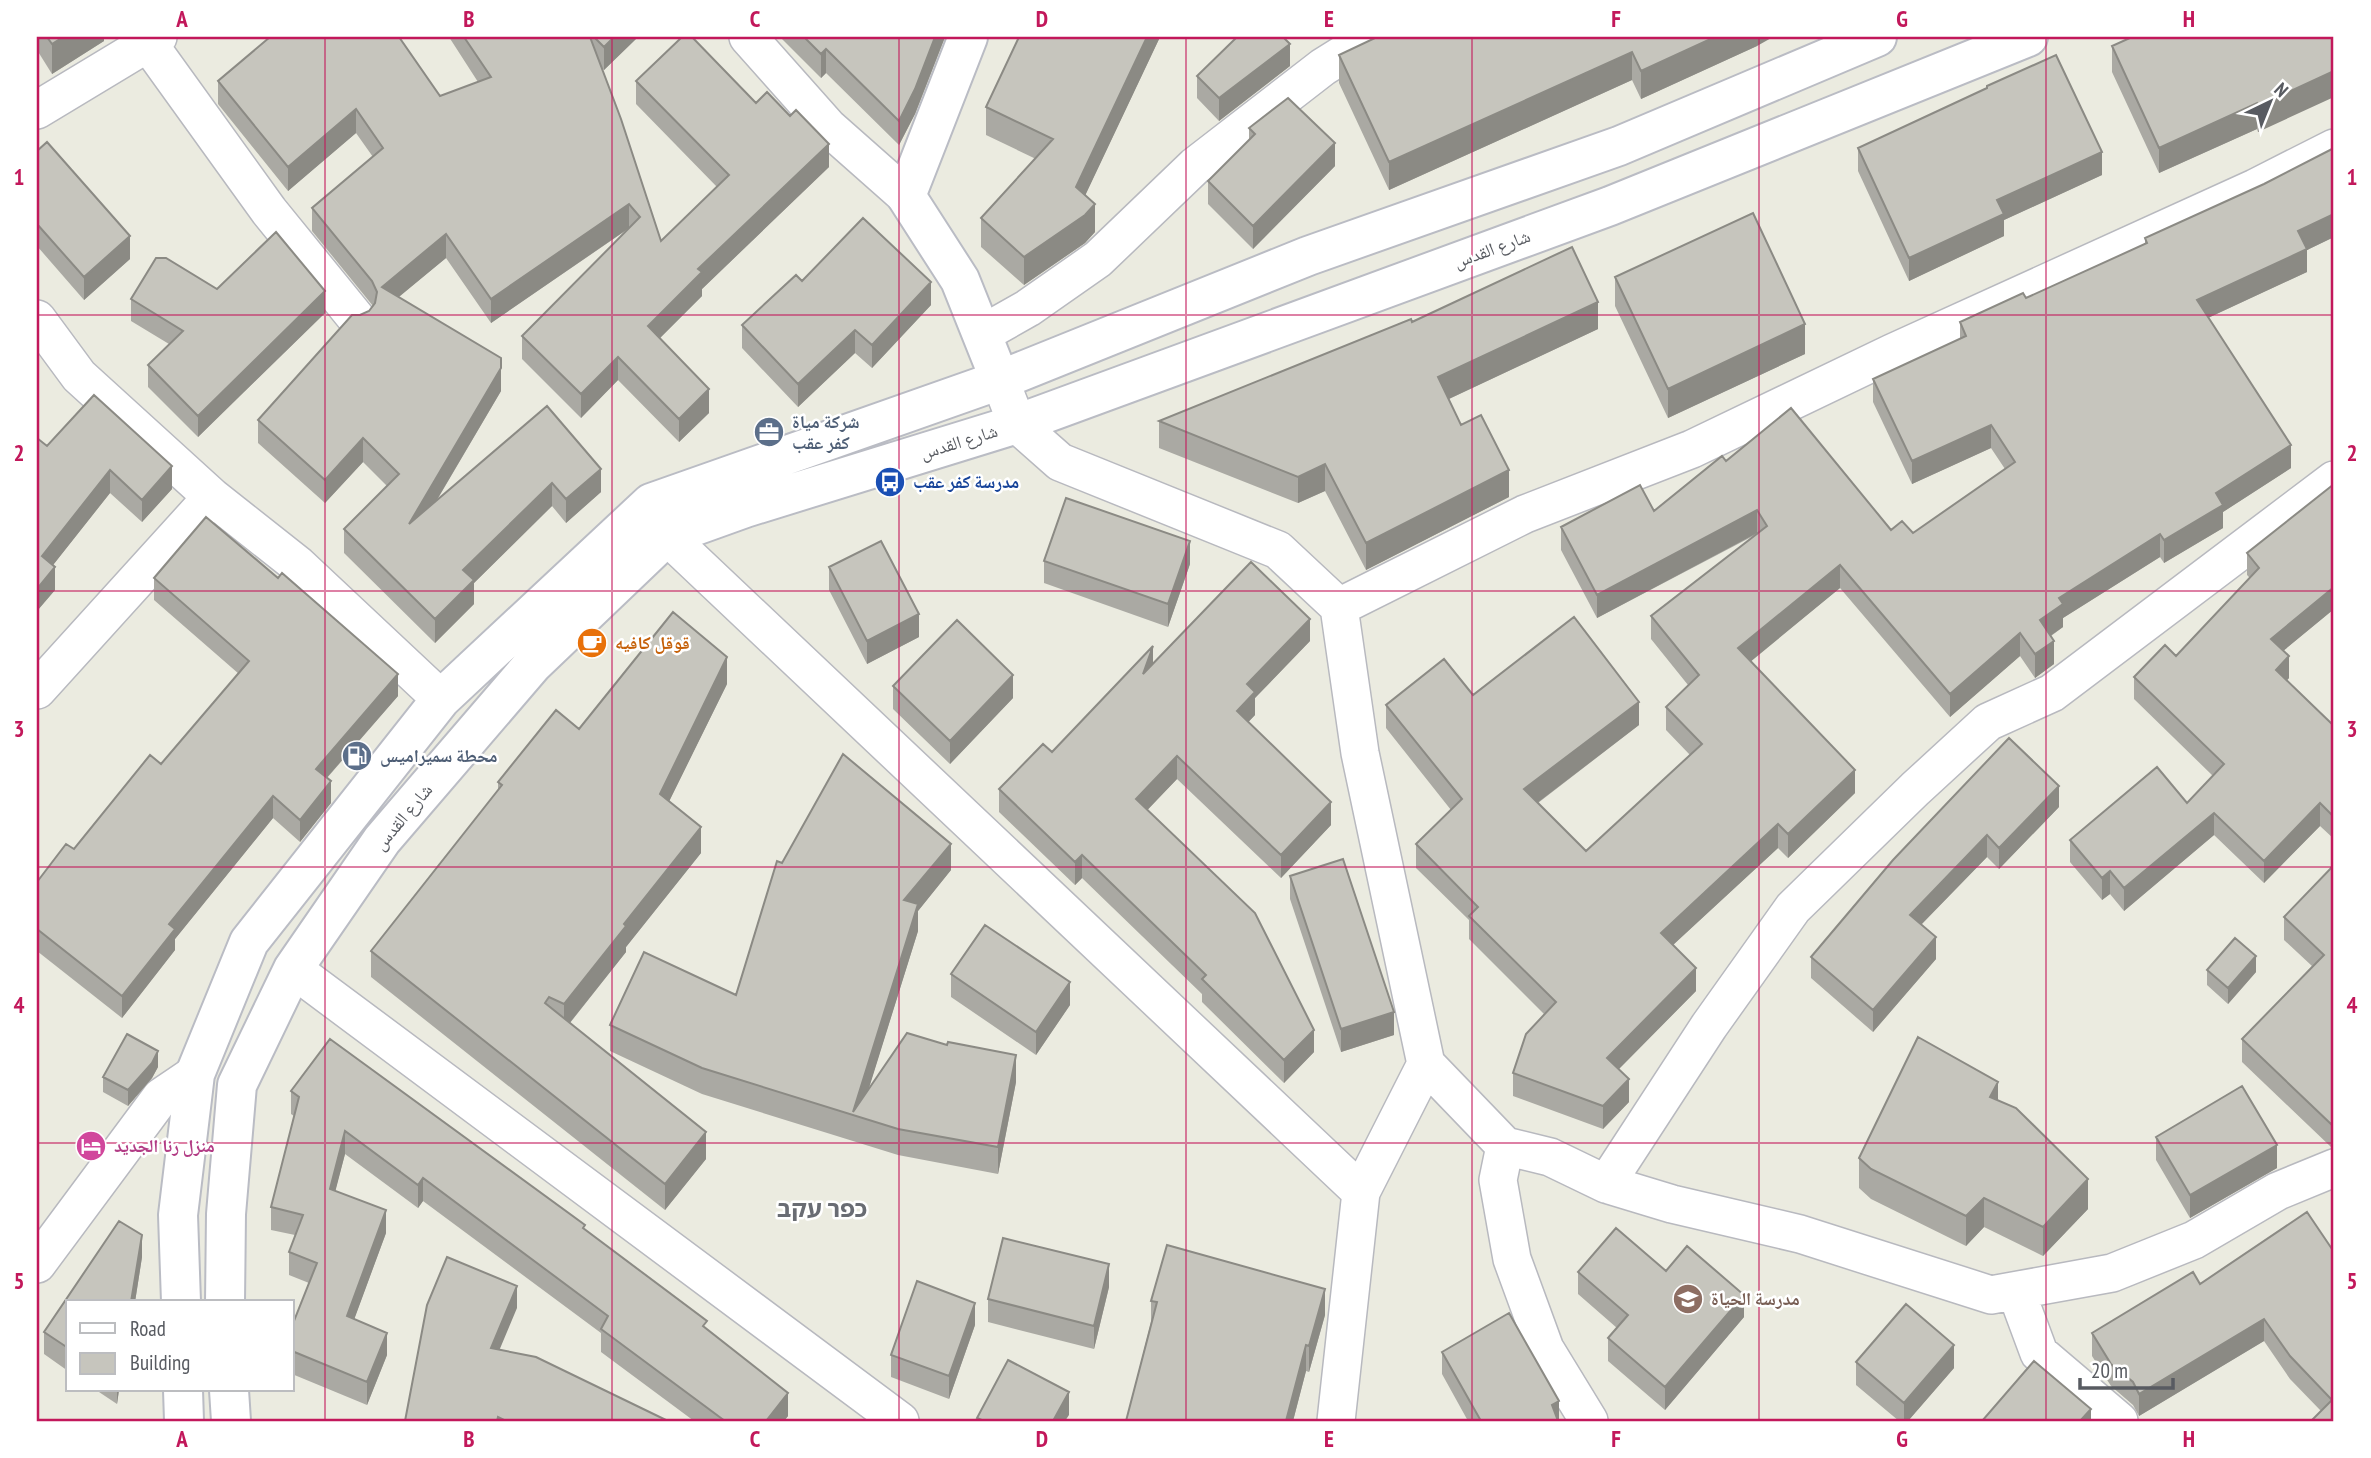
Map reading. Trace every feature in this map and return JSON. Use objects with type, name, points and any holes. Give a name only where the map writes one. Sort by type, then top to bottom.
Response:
[{"type":"main road","points":[[968,37],[906,196],[960,280],[1000,380]]},
{"type":"main road","points":[[181,1300],[178,1215],[195,1074],[249,942],[441,699],[651,503],[1000,380],[1308,256],[1619,146],[1877,37]]},
{"type":"main road","name":"شارع القدس","points":[[225,1300],[226,1214],[237,1085],[293,968],[382,840],[533,664],[667,536],[745,508],[1017,424],[1610,206],[2014,39]]},
{"type":"main road","points":[[183,1392],[184,1421]]},
{"type":"main road","points":[[229,1392],[231,1421]]},
{"type":"street","points":[[748,37],[828,127],[906,196]]},
{"type":"street","points":[[982,334],[1028,308],[1098,259],[1195,166],[1323,67],[1371,37]]},
{"type":"street","points":[[37,110],[153,40],[269,211],[356,318]]},
{"type":"street","points":[[1339,607],[1525,514],[1692,449],[1892,353],[2255,188],[2334,148]]},
{"type":"street","points":[[37,319],[79,376],[212,497],[298,565],[441,699]]},
{"type":"street","points":[[1000,380],[1017,424],[1060,462],[1278,550],[1339,607],[1360,753],[1426,1064],[1505,1146],[1550,1157],[1606,1184],[1672,1204],[1800,1234],[1991,1295],[2112,1273],[2194,1240],[2278,1191],[2334,1168]]},
{"type":"street","points":[[1606,1184],[1709,1026],[1793,908],[1915,789],[1989,722],[2052,693],[2334,480]]},
{"type":"street","points":[[37,690],[212,497]]},
{"type":"street","points":[[667,536],[1361,1192]]},
{"type":"street","points":[[293,968],[900,1421]]},
{"type":"street","points":[[1336,1421],[1361,1192],[1426,1064]]},
{"type":"street","points":[[37,1264],[161,1097],[195,1074]]},
{"type":"street","points":[[1505,1146],[1498,1180],[1512,1259],[1545,1349],[1589,1421]]},
{"type":"street","points":[[2016,1291],[2039,1353],[2119,1421]]},
{"type":"building","points":[[47,37],[63,37],[52,44]]},
{"type":"building","points":[[270,37],[399,37],[440,96],[491,77],[464,37],[590,37],[621,119],[661,241],[729,175],[636,81],[682,37],[692,37],[756,103],[767,92],[790,116],[796,110],[829,144],[698,269],[702,272],[648,326],[709,389],[679,419],[618,357],[581,394],[522,336],[640,217],[629,204],[491,299],[446,234],[382,287],[501,358],[501,368],[409,524],[547,406],[601,469],[566,499],[552,483],[463,570],[474,580],[435,619],[344,529],[399,474],[363,438],[325,480],[258,420],[352,315],[369,311],[375,303],[377,292],[372,281],[312,208],[383,148],[356,109],[288,167],[218,81]]},
{"type":"building","points":[[594,37],[614,37],[604,47]]},
{"type":"building","points":[[804,37],[935,37],[915,89],[899,121],[826,49],[821,54]]},
{"type":"building","points":[[1019,37],[1147,37],[1076,187],[1095,204],[1085,215],[1024,257],[981,218],[1053,139],[986,107]]},
{"type":"building","points":[[1237,37],[1283,37],[1290,44],[1219,98],[1197,76]]},
{"type":"building","points":[[1377,37],[1715,37],[1641,71],[1632,52],[1389,162],[1339,55]]},
{"type":"building","points":[[2132,37],[2334,37],[2334,71],[2159,148],[2112,46]]},
{"type":"building","points":[[2056,55],[2102,152],[1997,200],[2004,214],[1909,258],[1858,148]]},
{"type":"building","points":[[1288,98],[1335,143],[1253,226],[1208,181],[1255,134],[1249,128]]},
{"type":"building","points":[[47,142],[130,236],[84,277],[37,224],[37,151]]},
{"type":"building","points":[[2334,148],[2334,214],[2298,231],[2307,249],[2197,300],[2291,445],[2216,493],[2223,505],[2164,540],[2160,534],[2059,598],[2063,604],[2040,620],[2054,641],[2035,654],[2020,633],[1950,694],[1840,565],[1738,648],[1855,770],[1788,834],[1778,824],[1661,933],[1696,968],[1607,1058],[1629,1079],[1603,1106],[1513,1073],[1526,1034],[1556,1002],[1469,916],[1478,907],[1416,844],[1462,799],[1386,705],[1444,659],[1473,695],[1574,617],[1639,702],[1524,789],[1586,851],[1702,744],[1666,707],[1699,675],[1651,616],[1767,526],[1757,510],[1597,595],[1561,527],[1640,485],[1654,511],[1722,456],[1726,461],[1791,408],[1891,530],[1902,521],[1913,533],[2015,462],[1991,425],[1912,461],[1873,379],[1966,336],[1960,322],[2023,293],[2026,298],[2147,243],[2145,238],[2264,184]]},
{"type":"building","points":[[1753,213],[1805,324],[1668,389],[1615,277]]},
{"type":"building","points":[[863,218],[931,282],[872,345],[855,330],[798,384],[742,325],[796,275],[802,281]]},
{"type":"building","points":[[276,232],[325,291],[198,416],[148,365],[183,331],[131,299],[156,258],[166,258],[217,289]]},
{"type":"building","points":[[1572,247],[1598,302],[1438,377],[1461,425],[1481,415],[1509,470],[1366,543],[1325,464],[1298,477],[1159,421],[1411,319],[1412,322]]},
{"type":"building","points":[[94,395],[172,466],[142,500],[110,470],[42,556],[55,567],[37,589],[37,438],[47,446]]},
{"type":"building","points":[[2334,484],[2334,587],[2271,639],[2289,656],[2276,670],[2334,726],[2334,817],[2320,803],[2264,861],[2214,813],[2124,888],[2110,871],[2102,878],[2070,840],[2157,767],[2187,803],[2224,764],[2134,677],[2165,645],[2176,656],[2259,568],[2247,553]]},
{"type":"building","points":[[1066,498],[1190,541],[1168,604],[1044,561]]},
{"type":"building","points":[[206,517],[278,578],[282,573],[398,674],[316,769],[331,781],[300,820],[273,796],[169,924],[175,929],[122,996],[37,929],[37,882],[66,844],[74,849],[150,755],[161,764],[249,661],[154,578]]},
{"type":"building","points":[[881,541],[919,614],[867,641],[829,567]]},
{"type":"building","points":[[1251,562],[1310,619],[1247,684],[1255,692],[1237,711],[1331,802],[1281,855],[1177,756],[1136,799],[1255,913],[1314,1030],[1284,1060],[1202,979],[1206,975],[1082,855],[1075,862],[999,789],[1043,744],[1052,752],[1153,646],[1143,674]]},
{"type":"building","points":[[673,612],[727,657],[660,794],[701,827],[564,1004],[549,997],[545,1003],[706,1132],[665,1184],[371,951],[502,785],[498,782],[556,710],[579,729]]},
{"type":"building","points":[[957,620],[1013,675],[950,741],[893,686]]},
{"type":"building","points":[[2009,738],[2059,786],[1999,848],[1987,835],[1910,915],[1936,937],[1873,1010],[1811,957],[1893,860]]},
{"type":"building","points":[[843,754],[951,844],[904,900],[918,904],[853,1112],[907,1033],[947,1045],[948,1042],[1016,1055],[998,1147],[898,1129],[702,1068],[610,1025],[644,952],[736,995],[777,861],[782,863]]},
{"type":"building","points":[[1343,859],[1394,1012],[1341,1029],[1290,876]]},
{"type":"building","points":[[2334,865],[2334,1121],[2331,1124],[2242,1039],[2324,955],[2284,917]]},
{"type":"building","points":[[985,925],[1070,982],[1036,1032],[951,974]]},
{"type":"building","points":[[2235,938],[2256,956],[2228,988],[2207,970]]},
{"type":"building","points":[[127,1034],[158,1051],[152,1063],[128,1090],[103,1077]]},
{"type":"building","points":[[1918,1037],[1998,1082],[1990,1097],[2016,1108],[2088,1179],[2043,1227],[1984,1198],[1966,1216],[1871,1169],[1859,1158]]},
{"type":"building","points":[[330,1039],[585,1225],[583,1228],[707,1321],[703,1326],[788,1393],[766,1421],[725,1421],[601,1329],[608,1316],[423,1178],[418,1185],[345,1131],[330,1189],[386,1210],[347,1316],[387,1333],[367,1382],[294,1352],[294,1321],[317,1263],[289,1252],[303,1215],[271,1207],[299,1097],[291,1091]]},
{"type":"building","points":[[2242,1086],[2277,1145],[2190,1195],[2156,1137]]},
{"type":"building","points":[[2307,1212],[2334,1252],[2334,1421],[2311,1421],[2332,1400],[2290,1356],[2264,1319],[2139,1394],[2133,1382],[2111,1364],[2092,1333],[2193,1272],[2200,1284]]},
{"type":"building","points":[[119,1221],[142,1235],[131,1300],[66,1300],[66,1347],[44,1332]]},
{"type":"building","points":[[1616,1228],[1666,1271],[1687,1246],[1744,1295],[1665,1387],[1608,1338],[1628,1315],[1578,1272]]},
{"type":"building","points":[[1003,1238],[1109,1264],[1094,1326],[988,1299]]},
{"type":"building","points":[[1167,1245],[1325,1289],[1309,1346],[1306,1345],[1286,1421],[1126,1421],[1157,1302],[1151,1301]]},
{"type":"building","points":[[447,1257],[517,1286],[491,1348],[536,1357],[668,1421],[506,1421],[498,1417],[497,1421],[405,1421],[427,1305]]},
{"type":"building","points":[[917,1281],[975,1303],[949,1376],[891,1355]]},
{"type":"building","points":[[1906,1304],[1954,1345],[1904,1403],[1856,1362]]},
{"type":"building","points":[[1509,1313],[1559,1401],[1552,1405],[1558,1421],[1481,1421],[1442,1352]]},
{"type":"building","points":[[1008,1360],[1069,1392],[1053,1421],[984,1421],[977,1418]]},
{"type":"building","points":[[2034,1361],[2091,1409],[2080,1421],[1982,1421]]},
{"type":"place","name":"شركة مياة كفر عقب","points":[[769,432]]},
{"type":"place","name":"مدرسة كفر عقب","points":[[890,482]]},
{"type":"place","name":"قوقل كافيه","points":[[592,643]]},
{"type":"place","name":"محطة سميراميس","points":[[357,756]]},
{"type":"place","name":"منزل رنا الجديد","points":[[91,1146]]},
{"type":"place","name":"مدرسة الحياة","points":[[1688,1299]]},
{"type":"district","name":"כפר עקב","points":[[822,1209]]}]
